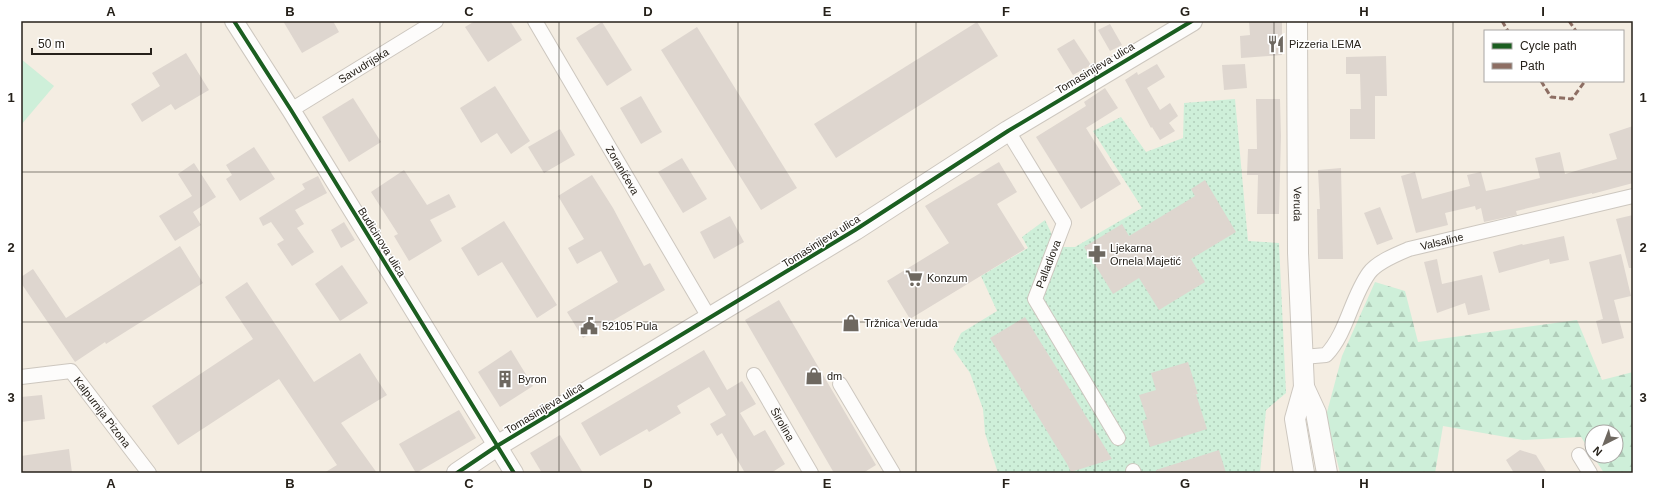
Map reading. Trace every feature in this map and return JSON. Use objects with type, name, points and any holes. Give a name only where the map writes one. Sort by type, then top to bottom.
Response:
[{"type":"main road","name":"Tomasinijeva ulica","points":[[457,473],[497,446],[710,319],[855,230],[1008,131],[1192,21]]},
{"type":"main road","name":"Veruda","points":[[1297,21],[1298,253],[1304,387],[1295,419],[1304,473]]},
{"type":"main road","name":"Veruda","points":[[1304,387],[1316,414],[1327,473]]},
{"type":"street","name":"Budicinova ulica","points":[[234,21],[291,110],[514,473]]},
{"type":"street","name":"Savudrijska","points":[[291,110],[436,21]]},
{"type":"street","name":"Zoranićeva","points":[[535,21],[710,319]]},
{"type":"street","name":"Palladiova","points":[[1008,131],[1064,223],[1035,299],[1118,438]]},
{"type":"street","name":"Valsaline","points":[[1303,357],[1326,355],[1334,346],[1356,296],[1370,272],[1388,259],[1409,249],[1633,196]]},
{"type":"street","name":"Kalpurnija Pizona","points":[[21,377],[71,371],[149,473]]},
{"type":"street","name":"Širolina","points":[[754,375],[811,473]]},
{"type":"street","points":[[840,384],[893,473]]},
{"type":"street","points":[[1579,455],[1590,473]]},
{"type":"green space","points":[[21,59],[54,86],[21,125]]},
{"type":"green space","points":[[1235,99],[1248,241],[1279,243],[1286,393],[1266,410],[1260,473],[998,473],[985,433],[983,409],[970,373],[953,349],[961,333],[997,311],[981,276],[1028,248],[1022,237],[1045,220],[1058,247],[1075,247],[1142,208],[1093,131],[1121,117],[1146,152],[1183,138],[1184,103]]},
{"type":"green space","points":[[1375,282],[1405,291],[1418,342],[1577,320],[1602,380],[1633,372],[1633,473],[1604,473],[1598,464],[1624,464],[1624,424],[1584,424],[1584,442],[1581,437],[1523,440],[1443,426],[1435,473],[1340,473],[1326,416],[1342,356]]},
{"type":"building","points":[[283,21],[333,21],[339,32],[302,53]]},
{"type":"building","points":[[475,21],[510,21],[522,40],[488,62],[465,27]]},
{"type":"building","points":[[1249,21],[1282,21],[1282,55],[1241,58],[1240,36],[1250,35]]},
{"type":"building","points":[[602,22],[632,70],[607,86],[576,38]]},
{"type":"building","points":[[977,22],[998,56],[836,158],[814,124]]},
{"type":"building","points":[[1110,24],[1122,45],[1110,51],[1098,30]]},
{"type":"building","points":[[697,27],[797,188],[761,210],[661,50]]},
{"type":"building","points":[[1074,39],[1091,65],[1073,75],[1057,49]]},
{"type":"building","points":[[186,53],[209,90],[175,110],[171,104],[142,122],[131,104],[160,86],[152,73]]},
{"type":"building","points":[[1386,56],[1387,96],[1375,96],[1375,139],[1350,139],[1350,109],[1361,109],[1360,74],[1346,74],[1346,57]]},
{"type":"building","points":[[1157,64],[1165,77],[1147,88],[1160,110],[1170,103],[1178,116],[1169,123],[1175,131],[1160,140],[1152,127],[1151,128],[1125,80],[1137,72],[1138,75]]},
{"type":"building","points":[[1245,64],[1247,88],[1224,90],[1222,65]]},
{"type":"building","points":[[495,86],[530,141],[511,154],[497,133],[481,143],[460,108]]},
{"type":"building","points":[[1105,88],[1118,108],[1086,128],[1121,184],[1081,209],[1036,137],[1086,106],[1084,102]]},
{"type":"building","points":[[641,96],[662,132],[641,144],[620,108]]},
{"type":"building","points":[[353,98],[381,142],[349,162],[322,117]]},
{"type":"building","points":[[1256,99],[1280,99],[1281,136],[1279,214],[1257,214],[1258,175],[1247,175],[1248,149],[1257,149]]},
{"type":"building","points":[[1633,126],[1633,183],[1516,211],[1517,215],[1484,222],[1481,208],[1476,210],[1475,206],[1445,213],[1448,225],[1416,233],[1401,176],[1415,172],[1422,199],[1470,186],[1467,175],[1481,172],[1486,191],[1540,178],[1535,158],[1560,152],[1565,174],[1617,159],[1609,134]]},
{"type":"building","points":[[560,129],[575,155],[544,173],[528,147]]},
{"type":"building","points":[[254,147],[275,179],[240,201],[226,179],[232,175],[226,165]]},
{"type":"building","points":[[682,158],[707,199],[683,213],[658,172]]},
{"type":"building","points":[[999,162],[1017,192],[997,204],[1025,249],[910,319],[887,281],[949,243],[925,206]]},
{"type":"building","points":[[194,163],[216,197],[193,212],[201,225],[175,241],[159,216],[192,196],[178,174]]},
{"type":"building","points":[[1341,168],[1343,259],[1318,259],[1317,209],[1320,209],[1318,170]]},
{"type":"building","points":[[404,170],[427,205],[449,194],[456,207],[430,220],[442,241],[409,261],[394,236],[398,234],[371,192]]},
{"type":"building","points":[[592,175],[613,208],[644,266],[650,263],[665,290],[583,338],[567,312],[618,282],[601,251],[577,264],[568,248],[584,239],[558,196]]},
{"type":"building","points":[[318,176],[327,193],[295,210],[304,224],[297,228],[314,252],[292,266],[277,244],[284,240],[271,222],[263,226],[259,218],[305,189],[302,184]]},
{"type":"building","points":[[1205,180],[1236,232],[1191,259],[1205,282],[1159,310],[1139,278],[1113,294],[1084,247],[1122,224],[1129,236],[1195,196],[1191,189]]},
{"type":"building","points":[[1380,207],[1393,239],[1377,245],[1364,213]]},
{"type":"building","points":[[1633,215],[1633,268],[1629,268],[1616,219]]},
{"type":"building","points":[[730,216],[744,242],[714,259],[700,232]]},
{"type":"building","points":[[504,221],[557,305],[537,318],[502,262],[478,276],[461,248]]},
{"type":"building","points":[[344,222],[355,240],[341,248],[331,230]]},
{"type":"building","points":[[1564,236],[1569,260],[1550,264],[1549,259],[1499,273],[1493,252],[1522,244]]},
{"type":"building","points":[[180,246],[203,283],[106,344],[105,342],[75,362],[21,283],[21,277],[33,269],[66,318]]},
{"type":"building","points":[[1621,254],[1631,296],[1614,300],[1624,338],[1602,344],[1596,321],[1603,319],[1589,262]]},
{"type":"building","points":[[1437,259],[1442,284],[1482,275],[1490,310],[1468,315],[1465,303],[1437,313],[1424,262]]},
{"type":"building","points":[[342,265],[368,303],[340,321],[315,284]]},
{"type":"building","points":[[247,282],[314,382],[360,353],[387,395],[341,423],[377,473],[324,473],[337,465],[279,379],[178,445],[152,406],[253,339],[225,297]]},
{"type":"building","points":[[779,300],[876,465],[863,473],[834,473],[745,320]]},
{"type":"building","points":[[1025,317],[1112,459],[1071,472],[990,338]]},
{"type":"building","name":"Byron","points":[[511,350],[533,386],[500,407],[478,372]]},
{"type":"building","points":[[704,350],[727,390],[742,381],[756,404],[740,413],[754,436],[765,430],[785,464],[771,473],[745,473],[722,433],[717,436],[710,424],[726,415],[709,387],[677,406],[681,413],[649,432],[647,429],[600,456],[581,423]]},
{"type":"building","points":[[1188,362],[1207,429],[1150,447],[1142,421],[1147,419],[1139,395],[1156,390],[1151,373]]},
{"type":"building","points":[[42,395],[45,419],[21,422],[21,397]]},
{"type":"building","points":[[459,410],[476,438],[416,473],[399,444]]},
{"type":"building","points":[[560,435],[583,473],[542,473],[530,453]]},
{"type":"building","points":[[69,449],[72,473],[21,473],[21,456]]},
{"type":"building","points":[[1219,450],[1226,473],[1156,473],[1156,470]]},
{"type":"building","points":[[1520,450],[1536,455],[1547,473],[1514,473],[1506,460]]},
{"type":"marked path","points":[[1502,21],[1507,30]]},
{"type":"marked path","points":[[1569,21],[1575,30]]},
{"type":"marked path","points":[[1542,82],[1551,97],[1572,99],[1584,82]]},
{"type":"cycle path","points":[[234,21],[291,110],[514,473]]},
{"type":"cycle path","points":[[457,473],[497,446],[855,230],[1008,131],[1192,21]]},
{"type":"place","name":"Pizzeria LEMA","points":[[1276,44]]},
{"type":"place","name":"Ljekarna Ornela Majetić","points":[[1097,254]]},
{"type":"place","name":"Konzum","points":[[914,278]]},
{"type":"place","name":"Tržnica Veruda","points":[[851,323]]},
{"type":"place","name":"52105 Pula","points":[[589,326]]},
{"type":"place","name":"dm","points":[[814,376]]},
{"type":"place","name":"Byron","points":[[505,379]]}]
